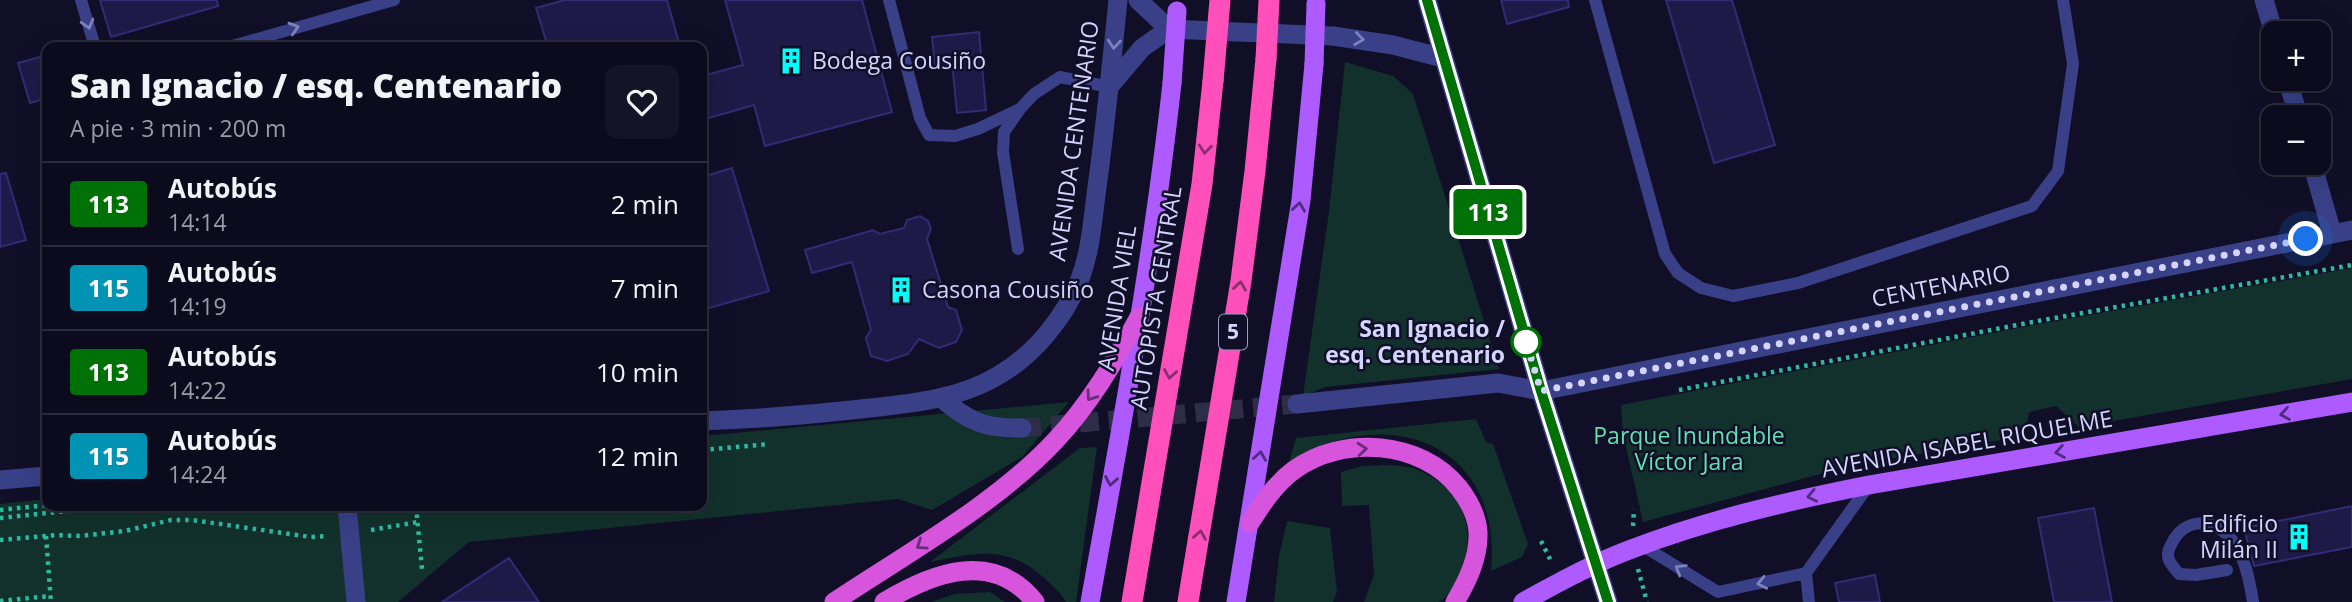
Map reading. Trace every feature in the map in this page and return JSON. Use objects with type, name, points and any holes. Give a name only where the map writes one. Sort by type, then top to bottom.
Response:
[{"type":"highway","name":"AUTOPISTA CENTRAL","points":[[1132,602],[1202,184],[1220,0]]},
{"type":"highway","name":"5","points":[[1188,602],[1241,281],[1255,171],[1269,0]]},
{"type":"highway","points":[[834,602],[974,510],[1038,459],[1070,425],[1089,399],[1139,317]]},
{"type":"highway","points":[[1250,523],[1286,477],[1318,457],[1344,450],[1368,448],[1392,449],[1411,454],[1430,463],[1448,477],[1468,500],[1476,520],[1476,556],[1468,579],[1455,602]]},
{"type":"highway","points":[[884,602],[930,578],[968,570],[1007,578],[1035,602]]},
{"type":"main road","points":[[1236,602],[1301,200],[1314,64],[1316,2]]},
{"type":"main road","name":"AVENIDA VIEL","points":[[1090,602],[1162,176],[1172,83],[1174,14]]},
{"type":"main road","name":"AVENIDA ISABEL RIQUELME","points":[[1523,602],[1595,564],[1745,513],[1869,485],[2352,402]]},
{"type":"street","name":"AVENIDA CENTENARIO","points":[[707,421],[796,417],[941,398],[999,375],[1023,358],[1044,337],[1080,279],[1090,244],[1118,0]]},
{"type":"street","points":[[1138,0],[1174,14],[1352,38],[1443,58]]},
{"type":"street","points":[[1427,0],[1541,391],[1608,602]]},
{"type":"street","points":[[2264,0],[2270,21]]},
{"type":"street","points":[[1110,87],[1136,54],[1174,14]]},
{"type":"street","points":[[2317,175],[2342,232]]},
{"type":"street","name":"CENTENARIO","points":[[1541,391],[2342,232]]},
{"type":"street","points":[[1297,404],[1499,383],[1541,391]]},
{"type":"street","points":[[941,398],[977,423],[990,427],[1022,428]]},
{"type":"street","points":[[0,480],[42,476]]},
{"type":"street","points":[[348,511],[356,602]]},
{"type":"lane","points":[[81,0],[94,42]]},
{"type":"lane","points":[[247,42],[394,0]]},
{"type":"lane","points":[[889,0],[920,118],[929,135],[955,136],[978,130],[1020,109]]},
{"type":"lane","points":[[1595,0],[1665,254],[1678,273],[1701,288],[1733,296],[1798,283],[2032,206],[2058,171],[2073,64],[2063,0]]},
{"type":"lane","points":[[1018,249],[1003,152],[1004,132],[1034,94],[1060,77],[1110,87]]},
{"type":"lane","points":[[1643,546],[1719,597],[1806,573],[1869,485]]},
{"type":"lane","points":[[2227,570],[2196,575],[2179,574],[2169,562],[2168,551],[2176,533],[2185,525],[2205,523],[2222,530],[2234,542],[2243,560],[2253,602]]},
{"type":"lane","points":[[1806,573],[1810,602]]},
{"type":"path","points":[[1668,392],[2038,321],[2352,265]]},
{"type":"path","points":[[0,510],[42,506]]},
{"type":"path","points":[[0,518],[67,511]]},
{"type":"path","points":[[417,511],[422,569]]},
{"type":"path","points":[[0,540],[125,531],[171,520],[191,520],[311,537],[350,534],[418,522]]},
{"type":"path","points":[[0,601],[51,599],[46,536]]},
{"type":"green space","points":[[1345,62],[1393,76],[1413,94],[1499,369],[1325,387],[1303,396],[1329,211]]},
{"type":"green space","name":"Parque Inundable Víctor Jara","points":[[2352,268],[2352,379],[2079,427],[2056,406],[2029,412],[2025,436],[1854,465],[1643,522],[1623,434],[1621,405],[2039,324]]},
{"type":"green space","points":[[1069,402],[1022,457],[932,510],[898,499],[469,542],[398,602],[0,602],[0,504],[42,500],[42,511],[707,511],[707,436]]},
{"type":"green space","points":[[1476,419],[1486,442],[1493,444],[1528,544],[1522,557],[1491,571],[1490,527],[1478,491],[1458,464],[1432,446],[1400,436],[1364,435],[1327,444],[1289,462],[1296,438]]},
{"type":"green space","points":[[1097,447],[1076,602],[1066,602],[1053,586],[1030,567],[1003,556],[976,554],[930,562],[1080,448]]},
{"type":"green space","points":[[1392,465],[1415,469],[1433,478],[1446,487],[1462,512],[1468,540],[1466,555],[1453,588],[1439,602],[1364,602],[1374,575],[1369,505],[1342,506],[1341,472],[1362,466]]},
{"type":"green space","points":[[1287,521],[1330,528],[1337,592],[1333,602],[1274,602],[1279,556]]},
{"type":"green space","points":[[990,592],[1005,602],[931,602],[955,594]]},
{"type":"building","points":[[100,0],[217,0],[218,6],[111,37]]},
{"type":"building","points":[[565,0],[667,0],[679,42],[546,42],[536,8]]},
{"type":"building","name":"Bodega Cousiño","points":[[725,0],[862,0],[892,112],[765,146],[754,105],[707,119],[707,75],[743,65]]},
{"type":"building","points":[[1501,0],[1568,0],[1569,7],[1507,24]]},
{"type":"building","points":[[1666,0],[1732,0],[1775,145],[1714,163]]},
{"type":"building","points":[[979,32],[986,110],[957,113],[952,62],[935,64],[932,37]]},
{"type":"building","points":[[42,56],[42,99],[30,103],[18,63]]},
{"type":"building","points":[[732,168],[769,291],[707,309],[707,176]]},
{"type":"building","points":[[6,173],[26,240],[0,247],[0,174]]},
{"type":"building","name":"Casona Cousiño","points":[[920,216],[928,221],[931,229],[927,239],[948,307],[956,310],[962,330],[956,342],[939,348],[919,339],[908,354],[887,361],[871,356],[866,338],[871,330],[852,262],[812,273],[805,250],[873,230],[880,234],[904,228],[907,220]]},
{"type":"building","name":"Edificio Milán II","points":[[2352,506],[2352,547],[2254,566],[2244,528]]},
{"type":"building","points":[[2094,508],[2112,602],[2054,602],[2038,518]]},
{"type":"building","points":[[509,558],[539,602],[442,602]]},
{"type":"building","points":[[1875,575],[1880,602],[1839,602],[1835,583]]},
{"type":"tunnel","points":[[1022,428],[1297,404]]},
{"type":"bus line","name":"113","points":[[1427,0],[1541,391],[1608,602]]},
{"type":"place","name":"Bodega Cousiño","points":[[791,61]]},
{"type":"place","name":"Casona Cousiño","points":[[901,290]]},
{"type":"place","name":"San Ignacio / esq. Centenario","points":[[1526,342]]},
{"type":"place","name":"Edificio Milán II","points":[[2299,537]]},
{"type":"route","points":[[1526,342],[1525,338],[1541,391],[2306,239]]}]
